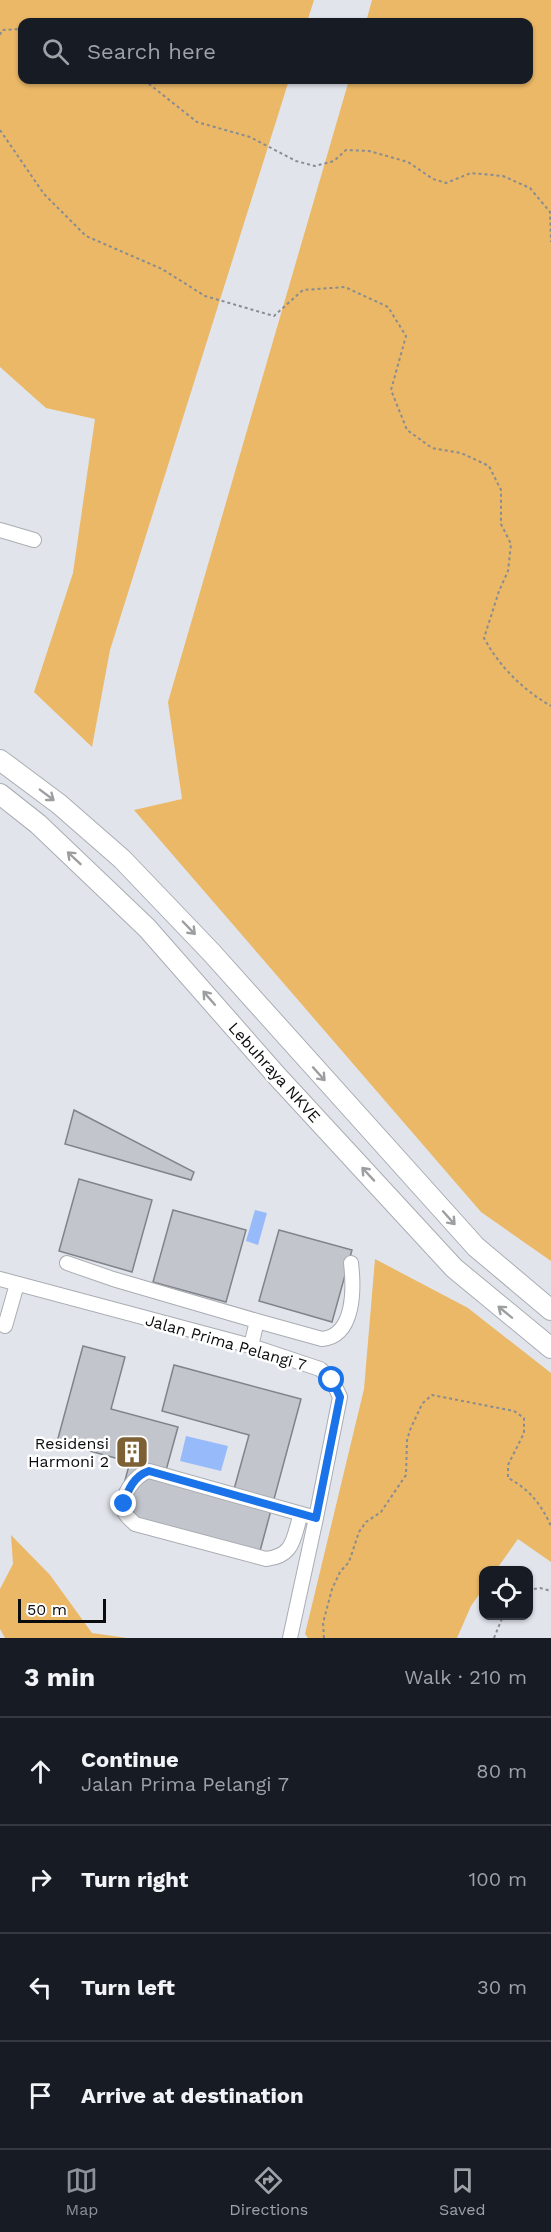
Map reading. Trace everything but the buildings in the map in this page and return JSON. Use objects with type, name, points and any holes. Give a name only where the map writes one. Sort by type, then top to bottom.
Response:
[{"type":"highway","name":"Lebuhraya NKVE","points":[[0,760],[59,804],[122,859],[211,952],[476,1247],[551,1310]]},
{"type":"highway","name":"Lebuhraya NKVE","points":[[0,794],[38,824],[147,928],[277,1076],[454,1268],[551,1348]]},
{"type":"street","points":[[0,530],[34,540]]},
{"type":"street","points":[[67,1263],[257,1322],[322,1339],[332,1338],[341,1330],[348,1317],[353,1286],[351,1263]]},
{"type":"street","name":"Jalan Prima Pelangi 7","points":[[0,1280],[10,1291],[250,1346],[320,1369],[332,1380],[340,1397],[290,1638]]},
{"type":"street","points":[[5,1326],[10,1291]]},
{"type":"street","points":[[250,1346],[257,1322]]},
{"type":"street","points":[[302,1514],[285,1554],[266,1559],[135,1524],[125,1512],[124,1504],[129,1487],[141,1474],[149,1471],[302,1514],[316,1518]]},
{"type":"path","points":[[0,35],[2,30],[18,29]]},
{"type":"path","points":[[149,84],[197,122],[250,137],[296,161],[315,166],[334,161],[346,150],[369,151],[408,162],[433,179],[446,183],[471,173],[503,176],[530,188],[550,212],[551,242]]},
{"type":"path","points":[[0,130],[45,194],[86,236],[162,270],[205,297],[274,316],[303,290],[345,286],[388,307],[406,336],[391,390],[407,430],[432,448],[461,453],[489,466],[501,490],[501,524],[511,544],[508,572],[499,591],[484,638],[496,659],[512,676],[551,706]]},
{"type":"path","points":[[324,1638],[323,1623],[332,1589],[340,1572],[349,1562],[359,1532],[366,1522],[381,1512],[406,1475],[407,1440],[410,1430],[422,1404],[432,1395],[514,1411],[524,1418],[524,1432],[508,1465],[508,1478],[524,1486],[543,1508],[551,1526]]},
{"type":"path","points":[[533,1589],[540,1588],[551,1591]]},
{"type":"path","points":[[494,1638],[501,1620]]},
{"type":"shaded area","points":[[0,0],[314,0],[308,18],[18,18],[18,84],[288,84],[110,650],[92,747],[34,692],[73,573],[95,419],[46,408],[0,367]]},
{"type":"shaded area","points":[[372,0],[551,0],[551,1261],[481,1212],[134,810],[182,799],[168,702],[348,84],[533,84],[533,18],[367,18]]},
{"type":"shaded area","points":[[375,1259],[468,1308],[551,1373],[551,1562],[518,1539],[499,1566],[479,1566],[479,1595],[471,1606],[457,1638],[308,1638],[305,1634],[364,1389]]},
{"type":"shaded area","points":[[11,1535],[50,1575],[92,1633],[127,1638],[5,1638],[0,1629],[0,1589],[13,1564]]},
{"type":"water","points":[[255,1210],[267,1213],[258,1245],[246,1241]]},
{"type":"water","points":[[186,1436],[228,1446],[221,1471],[180,1461]]},
{"type":"place","name":"Residensi Harmoni 2","points":[[132,1452]]},
{"type":"route","points":[[124,1504],[129,1487],[141,1474],[149,1471],[316,1518],[340,1397],[332,1380]]}]
